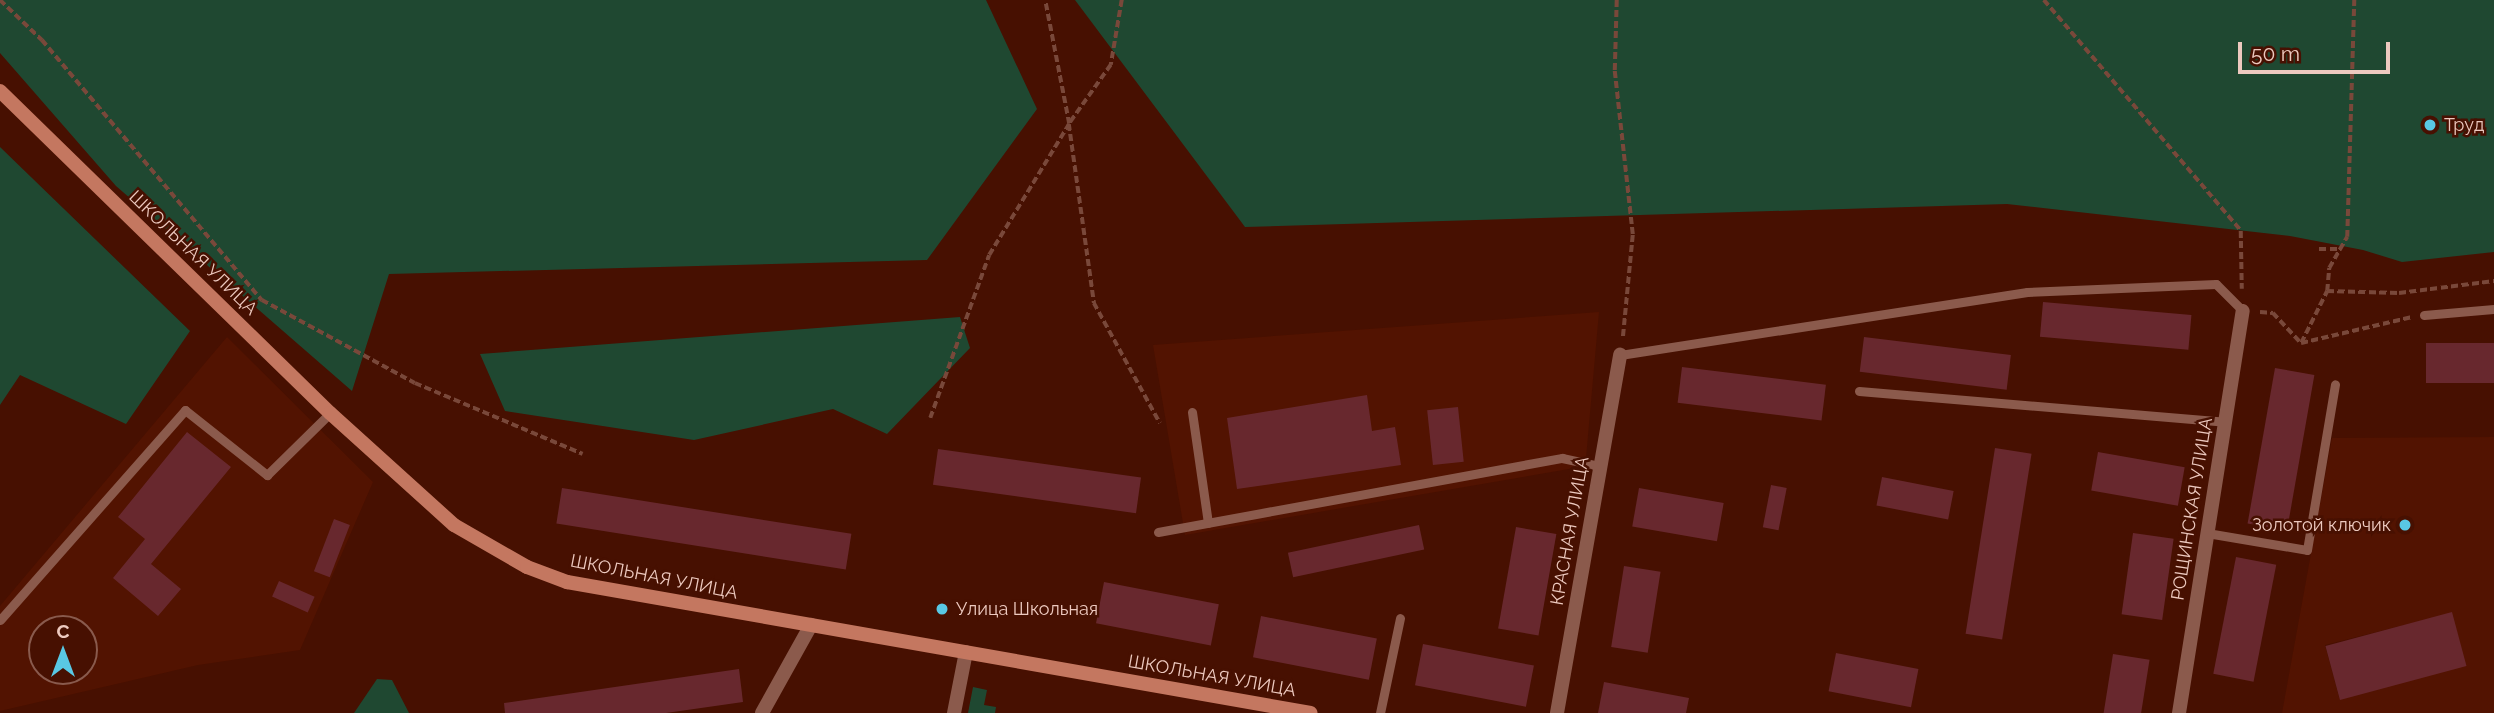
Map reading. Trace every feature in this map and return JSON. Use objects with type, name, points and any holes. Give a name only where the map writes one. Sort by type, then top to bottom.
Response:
[{"type":"street","name":"ШКОЛЬНАЯ УЛИЦА","points":[[0,91],[330,413],[454,525],[527,567],[567,582],[1311,713]]},
{"type":"street","name":"РОЩИНСКАЯ УЛИЦА","points":[[2179,713],[2243,311]]},
{"type":"street","name":"КРАСНАЯ УЛИЦА","points":[[1557,713],[1620,355]]},
{"type":"street","points":[[762,713],[811,625]]},
{"type":"street","points":[[954,713],[966,652]]},
{"type":"lane","points":[[1620,355],[2027,292],[2216,284],[2243,311]]},
{"type":"lane","points":[[2424,314],[2494,309]]},
{"type":"lane","points":[[2207,533],[2307,550],[2336,384]]},
{"type":"lane","points":[[1860,391],[2225,422]]},
{"type":"lane","points":[[0,620],[185,410],[267,475],[330,413]]},
{"type":"lane","points":[[1192,412],[1208,523]]},
{"type":"lane","points":[[1158,532],[1562,458],[1601,466]]},
{"type":"lane","points":[[1380,713],[1400,618]]},
{"type":"path","points":[[0,0],[42,40],[262,300],[415,383],[583,454]]},
{"type":"path","points":[[1045,0],[1069,124],[1094,303],[1160,423]]},
{"type":"path","points":[[930,418],[989,255],[1069,124],[1111,65],[1122,0]]},
{"type":"path","points":[[1616,0],[1615,71],[1633,235],[1620,355]]},
{"type":"path","points":[[2044,0],[2241,231],[2243,311],[2273,313],[2301,343]]},
{"type":"path","points":[[2301,343],[2327,291],[2329,268],[2347,237],[2352,154],[2354,0]]},
{"type":"path","points":[[2319,249],[2340,248]]},
{"type":"path","points":[[2327,291],[2399,293],[2494,281]]},
{"type":"path","points":[[2301,343],[2424,314]]},
{"type":"shaded area","points":[[1599,312],[1586,458],[1569,469],[1185,535],[1153,345]]},
{"type":"shaded area","points":[[227,337],[373,482],[300,650],[198,665],[0,711],[0,606]]},
{"type":"shaded area","name":"Золотой ключик","points":[[2494,437],[2494,713],[2282,713],[2332,438]],"holes":[[[2452,613],[2339,698],[2325,645]]]},
{"type":"green space","points":[[0,0],[986,0],[1037,109],[927,260],[389,274],[352,391],[116,186],[0,53]]},
{"type":"green space","points":[[1075,0],[2494,0],[2494,252],[2402,262],[2363,250],[2290,236],[2007,204],[1245,227]]},
{"type":"green space","points":[[0,147],[190,331],[126,424],[20,375],[0,405]]},
{"type":"green space","points":[[960,317],[970,348],[887,434],[833,409],[694,440],[505,411],[480,354]]},
{"type":"green space","points":[[377,679],[392,680],[409,713],[354,713]]},
{"type":"green space","points":[[973,687],[987,690],[984,705],[996,707],[995,713],[968,713]]},
{"type":"building","points":[[2043,302],[2191,315],[2188,350],[2040,337]]},
{"type":"building","points":[[1864,337],[2011,355],[2007,390],[1860,372]]},
{"type":"building","points":[[2426,343],[2494,343],[2494,383],[2426,383]]},
{"type":"building","points":[[1682,367],[1826,385],[1822,420],[1678,403]]},
{"type":"building","points":[[2275,368],[2314,375],[2287,531],[2248,524]]},
{"type":"building","points":[[1367,395],[1372,431],[1395,427],[1401,465],[1237,489],[1227,418]]},
{"type":"building","points":[[1458,407],[1464,462],[1433,465],[1427,410]]},
{"type":"building","points":[[187,432],[231,467],[151,564],[181,589],[158,616],[113,578],[145,539],[118,517]]},
{"type":"building","points":[[1995,448],[2032,454],[2002,639],[1966,634]]},
{"type":"building","points":[[938,449],[1141,478],[1136,513],[933,485]]},
{"type":"building","points":[[2098,452],[2185,467],[2178,506],[2091,490]]},
{"type":"building","points":[[1882,477],[1954,491],[1948,519],[1876,505]]},
{"type":"building","points":[[1771,485],[1787,488],[1779,530],[1763,527]]},
{"type":"building","points":[[562,488],[851,534],[846,569],[556,524]]},
{"type":"building","points":[[1639,488],[1724,503],[1717,541],[1632,526]]},
{"type":"building","points":[[334,519],[350,525],[330,577],[314,571]]},
{"type":"building","points":[[1419,525],[1424,549],[1293,577],[1288,553]]},
{"type":"building","points":[[1516,527],[1556,534],[1538,636],[1498,628]]},
{"type":"building","points":[[2133,533],[2174,539],[2162,620],[2122,614]]},
{"type":"building","points":[[2236,557],[2276,565],[2254,682],[2213,674]]},
{"type":"building","points":[[1624,566],[1661,572],[1648,653],[1611,647]]},
{"type":"building","points":[[279,581],[315,597],[308,612],[272,597]]},
{"type":"building","points":[[1104,582],[1219,604],[1211,646],[1096,623]]},
{"type":"building","points":[[2452,612],[2466,666],[2340,700],[2325,646]]},
{"type":"building","points":[[1261,616],[1377,639],[1369,680],[1253,657]]},
{"type":"building","points":[[1423,644],[1534,666],[1526,707],[1415,685]]},
{"type":"building","points":[[1836,653],[1918,669],[1911,707],[1829,691]]},
{"type":"building","points":[[2113,654],[2150,660],[2141,713],[2104,713]]},
{"type":"building","points":[[739,669],[743,702],[666,713],[505,713],[504,703]]},
{"type":"building","points":[[1604,682],[1689,698],[1686,713],[1598,713]]},
{"type":"place","name":"Труд","points":[[2430,125]]},
{"type":"place","name":"Золотой ключик","points":[[2405,525]]},
{"type":"place","name":"Улица Школьная","points":[[942,609]]}]
